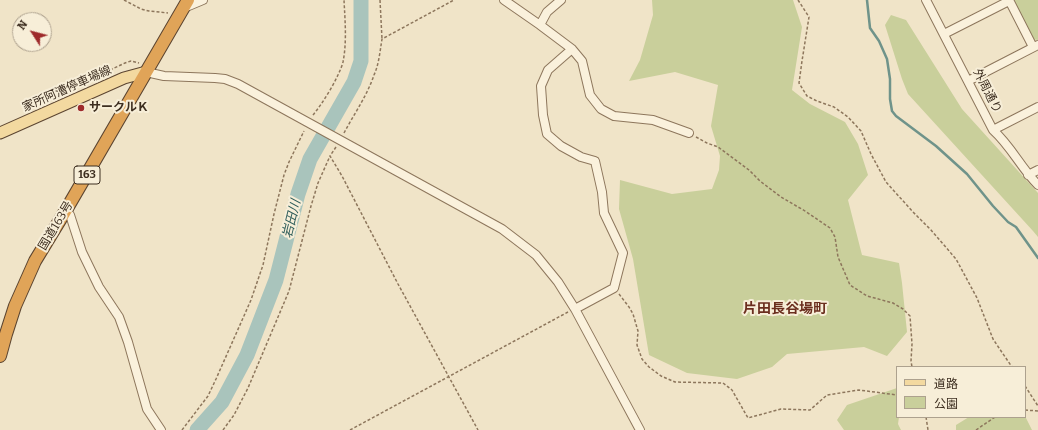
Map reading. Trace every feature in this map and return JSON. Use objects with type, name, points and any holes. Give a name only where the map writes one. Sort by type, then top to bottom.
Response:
[{"type":"highway","name":"国道163号","points":[[0,356],[15,306],[35,261],[66,210],[144,67],[184,8]]},
{"type":"main road","name":"家所阿漕停車場線","points":[[0,133],[124,78],[144,67]]},
{"type":"street","points":[[184,8],[203,0]]},
{"type":"street","points":[[504,0],[572,49],[582,61],[590,95],[601,109],[614,116],[653,120],[689,133]]},
{"type":"street","points":[[540,25],[547,12],[561,0]]},
{"type":"street","name":"外周通り","points":[[926,0],[993,130],[1002,138],[1028,175],[1038,184]]},
{"type":"street","points":[[944,34],[1009,1],[1035,46],[968,81]]},
{"type":"street","points":[[572,49],[548,70],[541,86],[543,115],[547,134],[561,146],[581,158],[595,161],[602,192],[604,213],[623,254],[614,288],[575,309]]},
{"type":"street","points":[[144,67],[164,76],[225,79],[238,84],[502,229],[536,255],[558,282],[575,309],[640,430]]},
{"type":"street","points":[[993,130],[1038,107]]},
{"type":"street","points":[[1028,175],[1038,170]]},
{"type":"street","points":[[66,210],[70,215],[82,252],[99,287],[119,318],[128,342],[146,409],[161,430]]},
{"type":"path","points":[[124,0],[149,12],[175,13],[184,8]]},
{"type":"path","points":[[182,430],[208,396],[251,300],[263,265],[274,214],[284,175],[289,162],[308,122],[335,82],[340,71],[345,46],[344,0]]},
{"type":"path","points":[[223,430],[234,415],[248,388],[289,291],[312,200],[318,183],[330,156],[375,75],[382,39],[380,0]]},
{"type":"path","points":[[382,39],[454,0]]},
{"type":"path","points":[[798,0],[809,17],[799,83],[807,96],[834,107],[848,116],[861,131],[886,182],[912,212],[931,230],[956,260],[977,298],[993,339],[1011,366]]},
{"type":"path","points":[[104,79],[112,69],[131,61],[144,67]]},
{"type":"path","points":[[689,133],[718,147],[749,170],[760,181],[781,197],[830,228],[835,237],[838,257],[850,285],[867,296],[894,303],[910,316],[912,366]]},
{"type":"path","points":[[330,156],[478,430]]},
{"type":"path","points":[[614,288],[633,314],[638,331],[637,345],[642,360],[649,367],[661,376],[676,382],[723,383],[732,390],[748,418],[781,409],[810,410],[827,395],[859,390],[896,394]]},
{"type":"path","points":[[350,430],[575,309]]},
{"type":"path","points":[[1026,388],[1038,406]]},
{"type":"path","points":[[1026,410],[1038,411]]},
{"type":"path","points":[[926,418],[928,430]]},
{"type":"path","points":[[976,430],[994,418]]},
{"type":"green space","points":[[652,0],[793,0],[802,27],[792,90],[810,104],[845,122],[858,144],[868,175],[848,200],[862,255],[899,263],[907,332],[887,356],[864,347],[787,354],[772,367],[737,379],[687,373],[649,355],[633,259],[619,209],[620,180],[672,194],[712,189],[719,170],[720,156],[711,126],[718,85],[675,72],[629,81],[640,60],[653,15]]},
{"type":"green space","points":[[1012,0],[1038,0],[1038,40],[1031,39]]},
{"type":"green space","points":[[891,15],[906,20],[962,109],[1038,193],[1038,237],[908,94],[885,25]]},
{"type":"green space","points":[[896,388],[896,418],[899,418],[898,424],[901,430],[844,430],[837,420],[847,405]]},
{"type":"green space","points":[[967,418],[1026,418],[1032,430],[956,430],[956,425]]},
{"type":"waterway","name":"岩田川","points":[[197,430],[222,402],[247,355],[276,280],[298,194],[310,159],[354,82],[361,61],[361,0]]},
{"type":"waterway","points":[[867,0],[870,28],[879,41],[887,59],[892,111],[896,116],[936,146],[967,174],[993,206],[1008,222],[1016,227],[1038,258]]},
{"type":"place","name":"サークルＫ","points":[[81,108]]},
{"type":"district","name":"片田長谷場町","points":[[785,309]]}]
